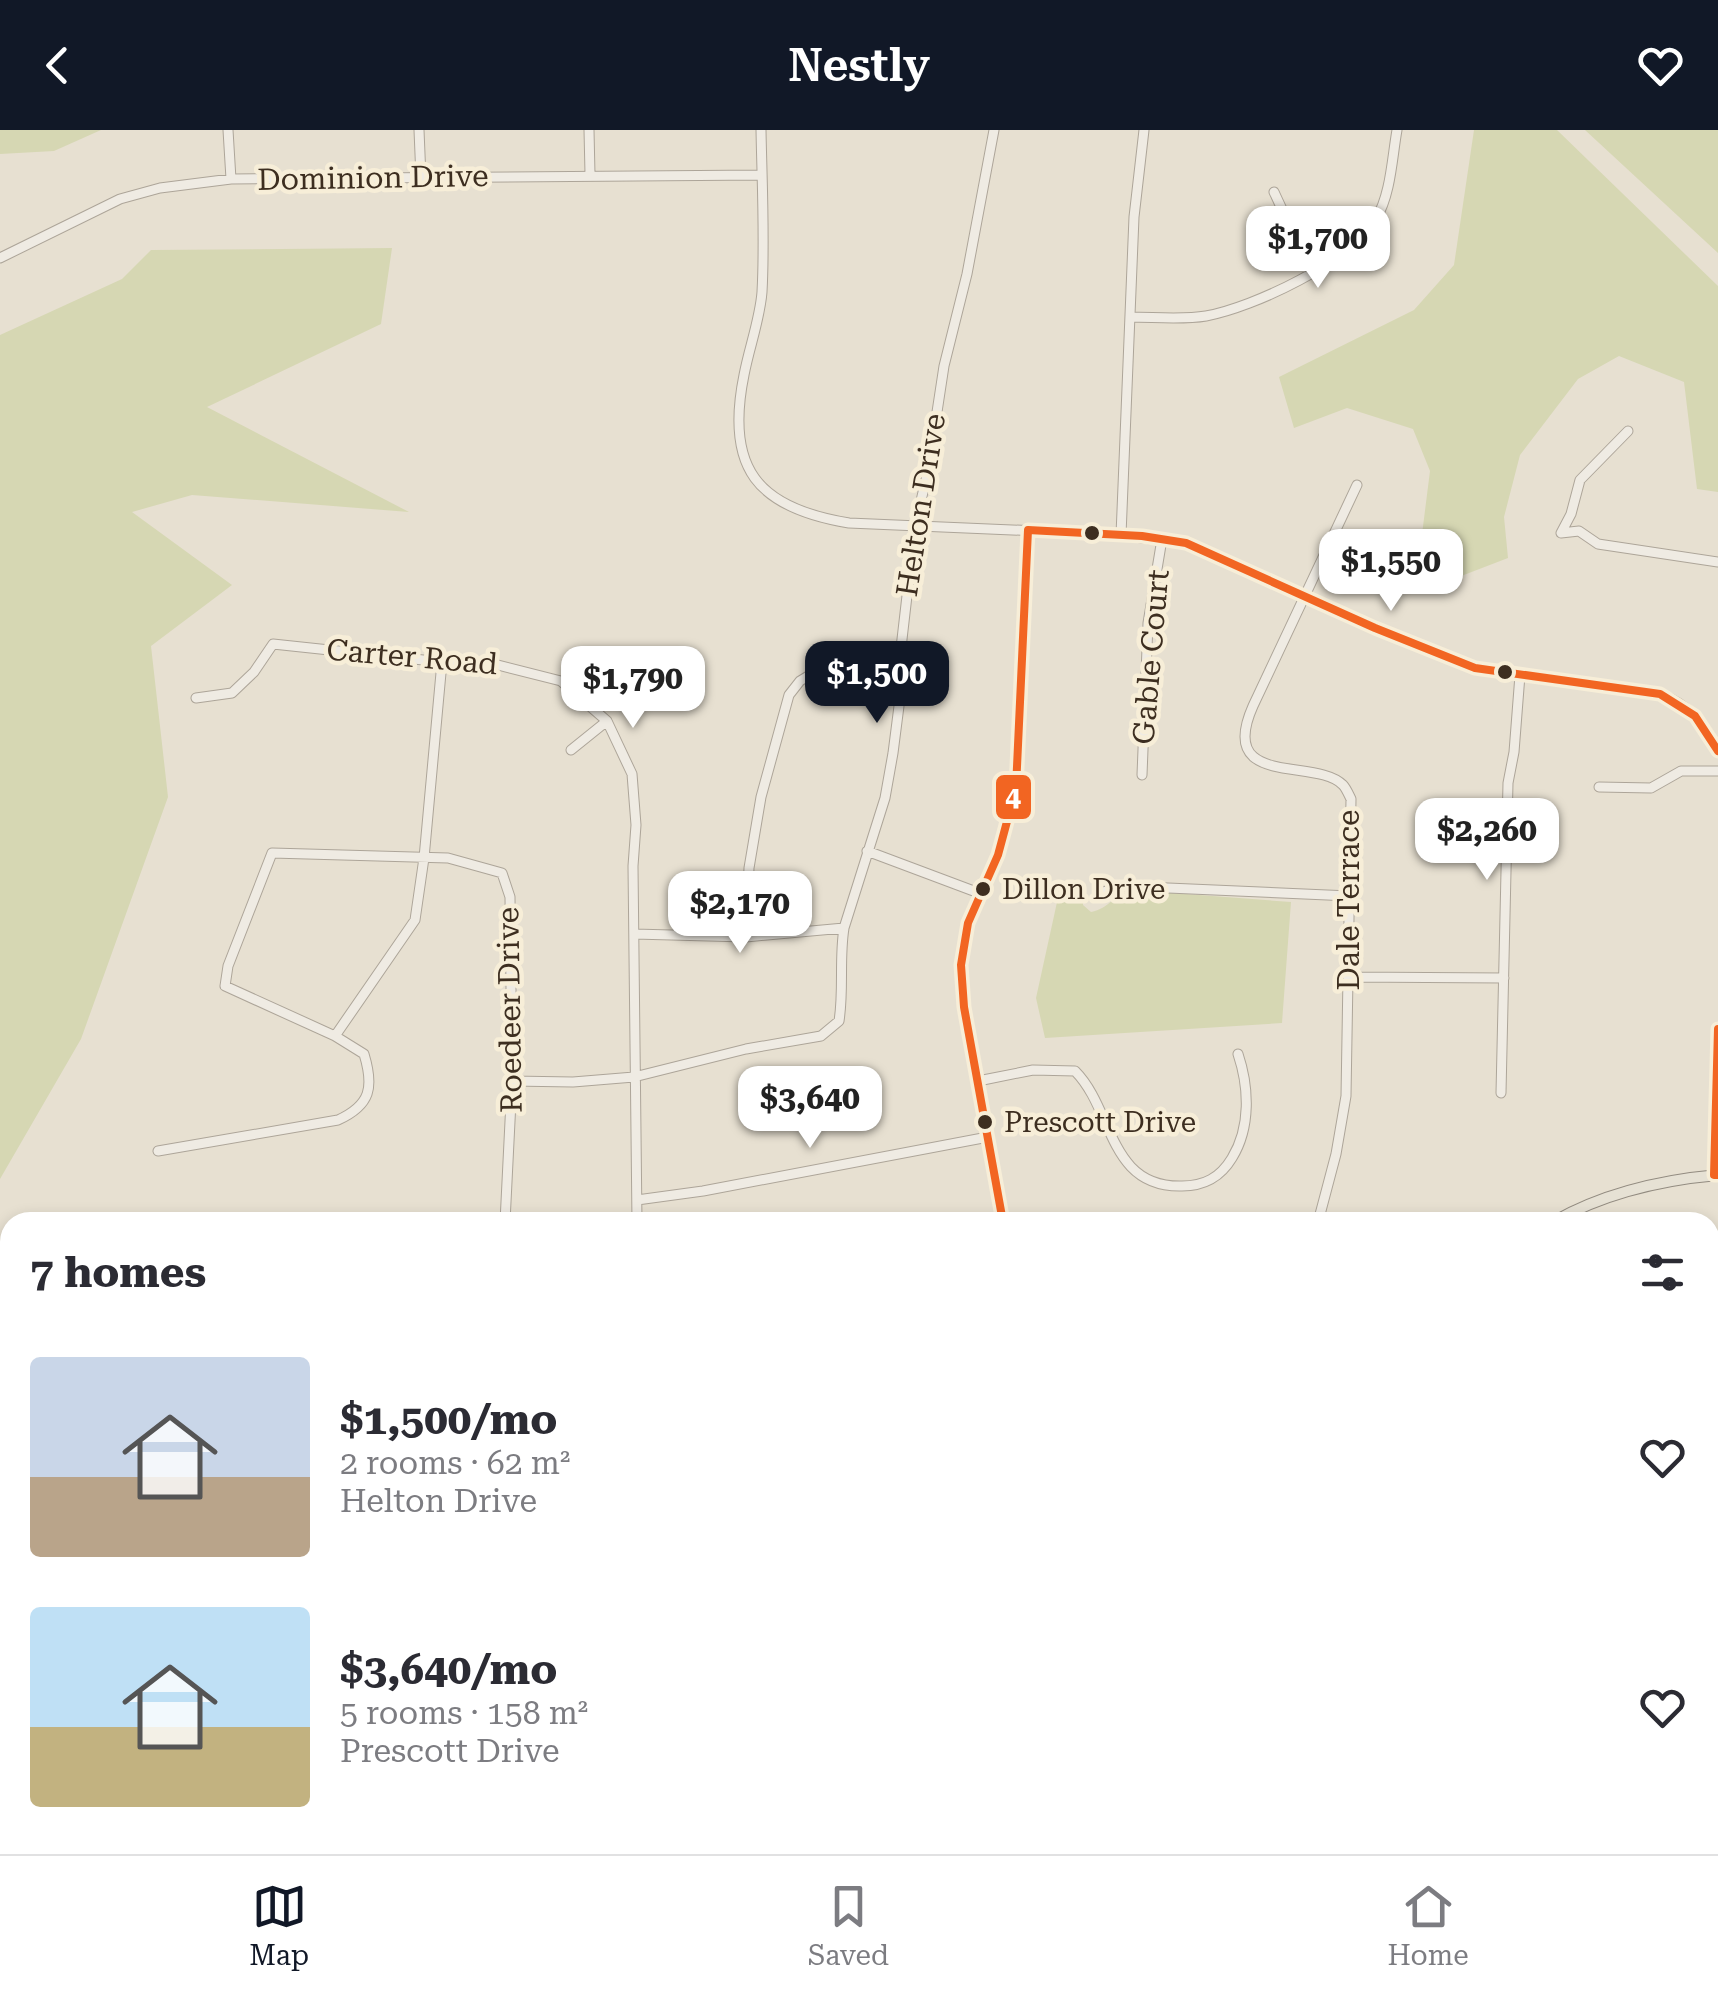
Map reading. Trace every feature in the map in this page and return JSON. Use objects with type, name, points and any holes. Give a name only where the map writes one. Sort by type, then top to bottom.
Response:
[{"type":"main road","points":[[1576,1212],[1603,1200],[1671,1182],[1716,1175]]},
{"type":"street","points":[[228,130],[231,180]]},
{"type":"street","points":[[420,130],[421,178]]},
{"type":"street","points":[[589,130],[590,174]]},
{"type":"street","points":[[762,130],[762,295],[736,419],[743,458],[766,492],[788,508],[849,523],[1121,535],[1186,543],[1457,662],[1520,675],[1654,692],[1670,698],[1700,722],[1718,751]]},
{"type":"street","name":"Helton Drive","points":[[512,1081],[574,1082],[634,1076],[821,1036],[839,1021],[844,928],[885,798],[916,526],[944,366],[967,274],[994,130]]},
{"type":"street","points":[[1121,535],[1134,217],[1144,130]]},
{"type":"street","points":[[1130,316],[1202,316],[1219,312],[1266,296],[1357,242],[1376,218],[1388,186],[1397,130]]},
{"type":"street","name":"Dominion Drive","points":[[0,258],[120,199],[160,188],[231,180],[762,175]]},
{"type":"street","points":[[1274,192],[1311,272]]},
{"type":"street","points":[[1628,431],[1580,480],[1572,514],[1561,532],[1579,531],[1598,544],[1718,562]]},
{"type":"street","points":[[1304,596],[1357,485]]},
{"type":"street","points":[[1001,1212],[962,992],[961,965],[968,923],[998,855],[1016,788],[1028,530]]},
{"type":"street","name":"Gable Court","points":[[1142,775],[1148,623],[1162,539]]},
{"type":"street","name":"Dale Terrace","points":[[1304,596],[1250,714],[1247,739],[1262,762],[1328,776],[1346,790],[1352,814],[1343,1120],[1320,1212]]},
{"type":"street","name":"Carter Road","points":[[196,698],[232,693],[254,672],[273,644],[519,668],[561,681],[607,721],[632,774],[636,825],[637,1212]]},
{"type":"street","points":[[336,1036],[415,920],[442,662]]},
{"type":"street","points":[[746,937],[749,868],[761,797],[788,696],[800,681],[818,670],[898,674]]},
{"type":"street","points":[[1500,1093],[1508,783],[1520,675]]},
{"type":"street","points":[[571,750],[607,721]]},
{"type":"street","points":[[1599,787],[1651,788],[1681,771],[1718,771]]},
{"type":"street","points":[[867,851],[979,893]]},
{"type":"street","name":"Roedeer Drive","points":[[158,1151],[338,1120],[354,1112],[366,1099],[370,1076],[364,1054],[336,1036],[225,986],[228,966],[272,853],[448,858],[502,873],[510,897],[512,1081],[505,1212]]},
{"type":"street","points":[[1100,893],[1122,886],[1350,896]]},
{"type":"street","points":[[634,934],[746,937],[844,928]]},
{"type":"street","points":[[1349,977],[1504,978]]},
{"type":"street","points":[[1716,1175],[1718,1029]]},
{"type":"street","points":[[978,1081],[1033,1070],[1076,1071],[1087,1082],[1109,1135],[1126,1162],[1143,1176],[1170,1186],[1198,1186],[1219,1176],[1234,1156],[1242,1132],[1246,1081],[1238,1054]]},
{"type":"street","points":[[638,1200],[988,1136]]},
{"type":"green space","points":[[0,130],[101,130],[54,151],[0,154]]},
{"type":"green space","points":[[1474,130],[1557,130],[1718,286],[1718,492],[1697,489],[1684,382],[1619,356],[1578,379],[1520,455],[1504,517],[1508,558],[1456,578],[1418,566],[1430,471],[1413,429],[1347,408],[1294,428],[1279,377],[1414,310],[1454,265]]},
{"type":"green space","points":[[1585,130],[1718,130],[1718,253]]},
{"type":"green space","points":[[392,248],[381,324],[207,407],[409,512],[192,495],[132,512],[232,585],[151,646],[168,797],[81,1039],[0,1179],[0,335],[122,279],[151,250]]},
{"type":"green space","points":[[1061,884],[1083,890],[1083,905],[1091,912],[1133,890],[1291,902],[1282,1023],[1045,1038],[1036,998]]},
{"type":"transit line","name":"4","points":[[1001,1212],[964,1007],[961,965],[968,923],[998,855],[1016,788],[1028,530],[1142,536],[1186,543],[1475,668],[1660,694],[1695,716],[1718,751]]},
{"type":"transit line","name":"4","points":[[1718,1029],[1714,1175],[1718,1175]]},
{"type":"place","name":"Dillon Drive","points":[[983,889]]},
{"type":"place","name":"Prescott Drive","points":[[985,1122]]}]
